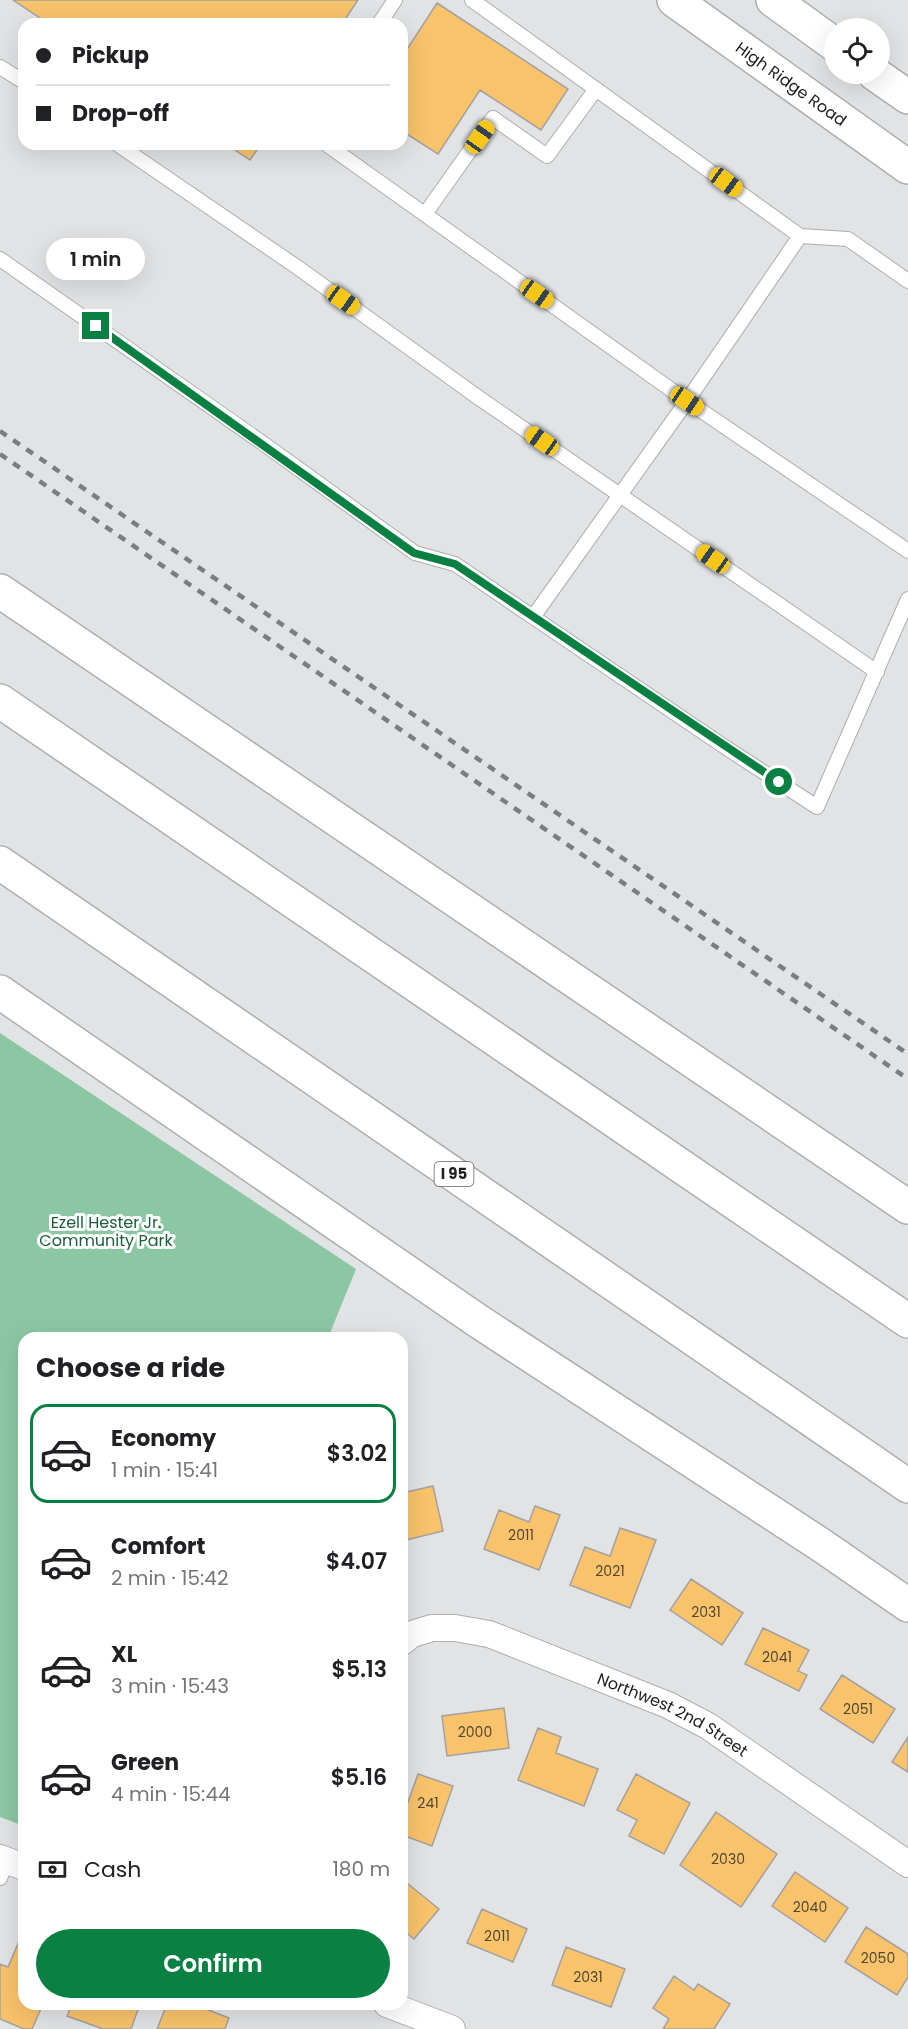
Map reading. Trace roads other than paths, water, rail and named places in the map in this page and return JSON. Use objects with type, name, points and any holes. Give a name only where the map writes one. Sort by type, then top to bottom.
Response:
[{"type":"main road","name":"High Ridge Road","points":[[674,0],[908,167]]},
{"type":"main road","points":[[772,0],[824,37]]},
{"type":"main road","points":[[889,84],[908,97]]},
{"type":"main road","points":[[0,591],[908,1207]]},
{"type":"main road","points":[[0,701],[908,1321]]},
{"type":"main road","name":"I 95","points":[[0,863],[908,1486]]},
{"type":"main road","points":[[0,992],[478,1321],[821,1545],[908,1605]]},
{"type":"street","name":"Northwest 2nd Street","points":[[408,1638],[432,1628],[455,1628],[489,1634],[669,1705],[708,1726],[908,1864]]},
{"type":"street","points":[[403,2010],[452,2029]]},
{"type":"lane","points":[[383,18],[395,0]]},
{"type":"lane","points":[[472,0],[800,236],[848,239],[908,281]]},
{"type":"lane","points":[[0,67],[18,78]]},
{"type":"lane","points":[[425,214],[493,118],[547,156],[596,89]]},
{"type":"lane","points":[[126,150],[297,267],[488,404],[877,672]]},
{"type":"lane","points":[[334,150],[687,401],[908,551]]},
{"type":"lane","points":[[533,617],[687,401],[800,236]]},
{"type":"lane","points":[[0,259],[414,553],[455,564],[817,807],[908,599]]},
{"type":"railway","points":[[0,431],[908,1054]]},
{"type":"railway","points":[[0,454],[908,1079]]},
{"type":"park label","name":"Ezell Hester Jr. Community Park","points":[[106,1231]]}]
